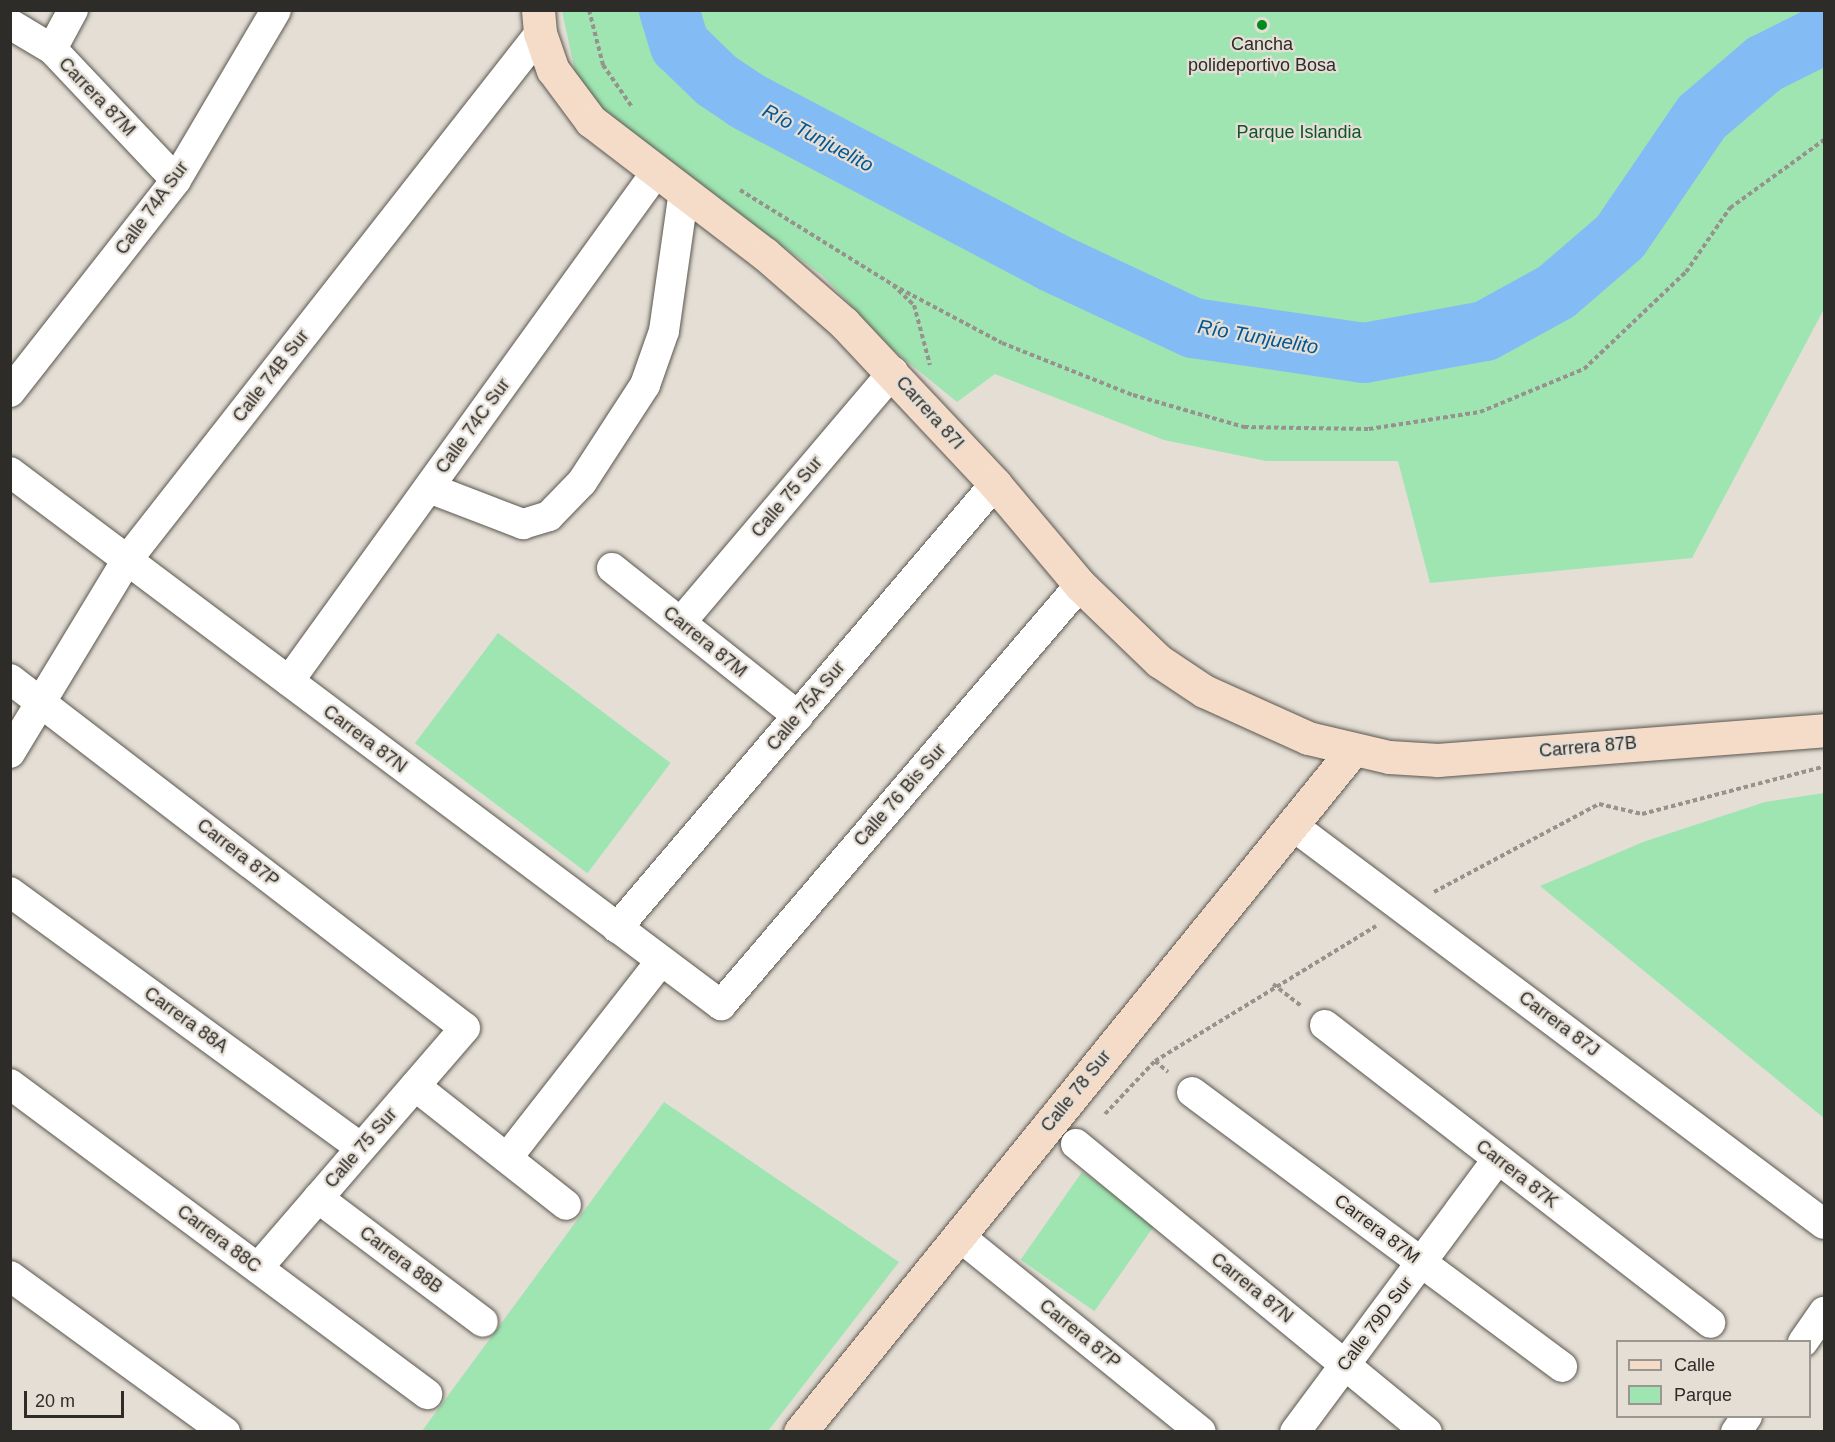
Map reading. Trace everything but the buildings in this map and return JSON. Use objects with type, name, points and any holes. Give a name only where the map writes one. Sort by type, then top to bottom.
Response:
[{"type":"street","points":[[52,49],[72,10]]},
{"type":"street","name":"Calle 74A Sur","points":[[10,392],[176,180],[276,10]]},
{"type":"street","name":"Carrera 87I","points":[[539,22],[570,99],[657,171],[806,288],[893,372],[995,484],[1080,585],[1160,661],[1204,691],[1255,718],[1352,751]]},
{"type":"street","name":"Calle 74B Sur","points":[[10,753],[127,560],[539,22]]},
{"type":"street","name":"Carrera 87M","points":[[10,24],[52,49],[176,180]]},
{"type":"street","name":"Calle 74C Sur","points":[[289,681],[657,171]]},
{"type":"street","points":[[429,488],[523,524],[549,516],[582,482],[645,385],[664,331],[684,190]]},
{"type":"street","name":"Calle 75 Sur","points":[[681,622],[893,372]]},
{"type":"street","name":"Carrera 87N","points":[[10,472],[720,1005]]},
{"type":"street","name":"Calle 75A Sur","points":[[617,928],[995,484]]},
{"type":"street","name":"Carrera 87M","points":[[612,568],[798,716]]},
{"type":"street","name":"Calle 76 Bis Sur","points":[[720,1005],[1080,585]]},
{"type":"street","name":"Carrera 87P","points":[[10,679],[42,701],[465,1028]]},
{"type":"street","name":"Carrera 87B","points":[[1352,751],[1438,760],[1824,730]]},
{"type":"street","name":"Calle 78 Sur","points":[[800,1431],[1352,751]]},
{"type":"street","name":"Carrera 87J","points":[[1292,825],[1824,1224]]},
{"type":"street","name":"Carrera 88A","points":[[10,892],[361,1148]]},
{"type":"street","points":[[507,1158],[661,961]]},
{"type":"street","name":"Carrera 87K","points":[[1325,1025],[1710,1323]]},
{"type":"street","name":"Calle 75 Sur","points":[[258,1268],[465,1028]]},
{"type":"street","name":"Carrera 88C","points":[[10,1084],[427,1394]]},
{"type":"street","points":[[415,1086],[566,1205]]},
{"type":"street","name":"Carrera 87M","points":[[1192,1092],[1562,1367]]},
{"type":"street","name":"Carrera 87N","points":[[1076,1144],[1427,1431]]},
{"type":"street","name":"Calle 79D Sur","points":[[1295,1431],[1498,1159]]},
{"type":"street","name":"Carrera 88B","points":[[318,1198],[483,1322]]},
{"type":"street","name":"Carrera 87P","points":[[959,1236],[1201,1431]]},
{"type":"street","points":[[10,1276],[225,1431]]},
{"type":"street","points":[[1804,1340],[1824,1312]]},
{"type":"street","points":[[1736,1431],[1746,1418]]},
{"type":"path","points":[[589,10],[603,64],[640,115]]},
{"type":"path","points":[[730,183],[893,285],[1002,343],[1133,395],[1244,427],[1369,429],[1480,412],[1584,369],[1686,272],[1730,208],[1824,140]]},
{"type":"path","points":[[893,285],[914,305],[931,372]]},
{"type":"green space","name":"Parque Islandia","points":[[562,11],[1824,11],[1824,309],[1692,558],[1430,583],[1398,461],[1266,461],[1164,440],[995,374],[957,402],[893,350],[822,275],[605,116],[576,76]]},
{"type":"green space","points":[[498,633],[671,763],[587,873],[415,743]]},
{"type":"green space","points":[[1824,793],[1824,1118],[1540,886],[1643,842],[1765,802]]},
{"type":"green space","points":[[664,1102],[899,1262],[768,1431],[422,1431]]},
{"type":"green space","points":[[1082,1172],[1156,1224],[1094,1311],[1021,1260]]},
{"type":"waterway","name":"Río Tunjuelito","points":[[669,10],[680,45],[716,80],[747,101],[1052,262],[1193,328],[1364,353],[1485,331],[1556,292],[1620,237],[1702,117],[1764,64],[1824,34]]},
{"type":"place","name":"Cancha polideportivo Bosa","points":[[1262,25]]}]
